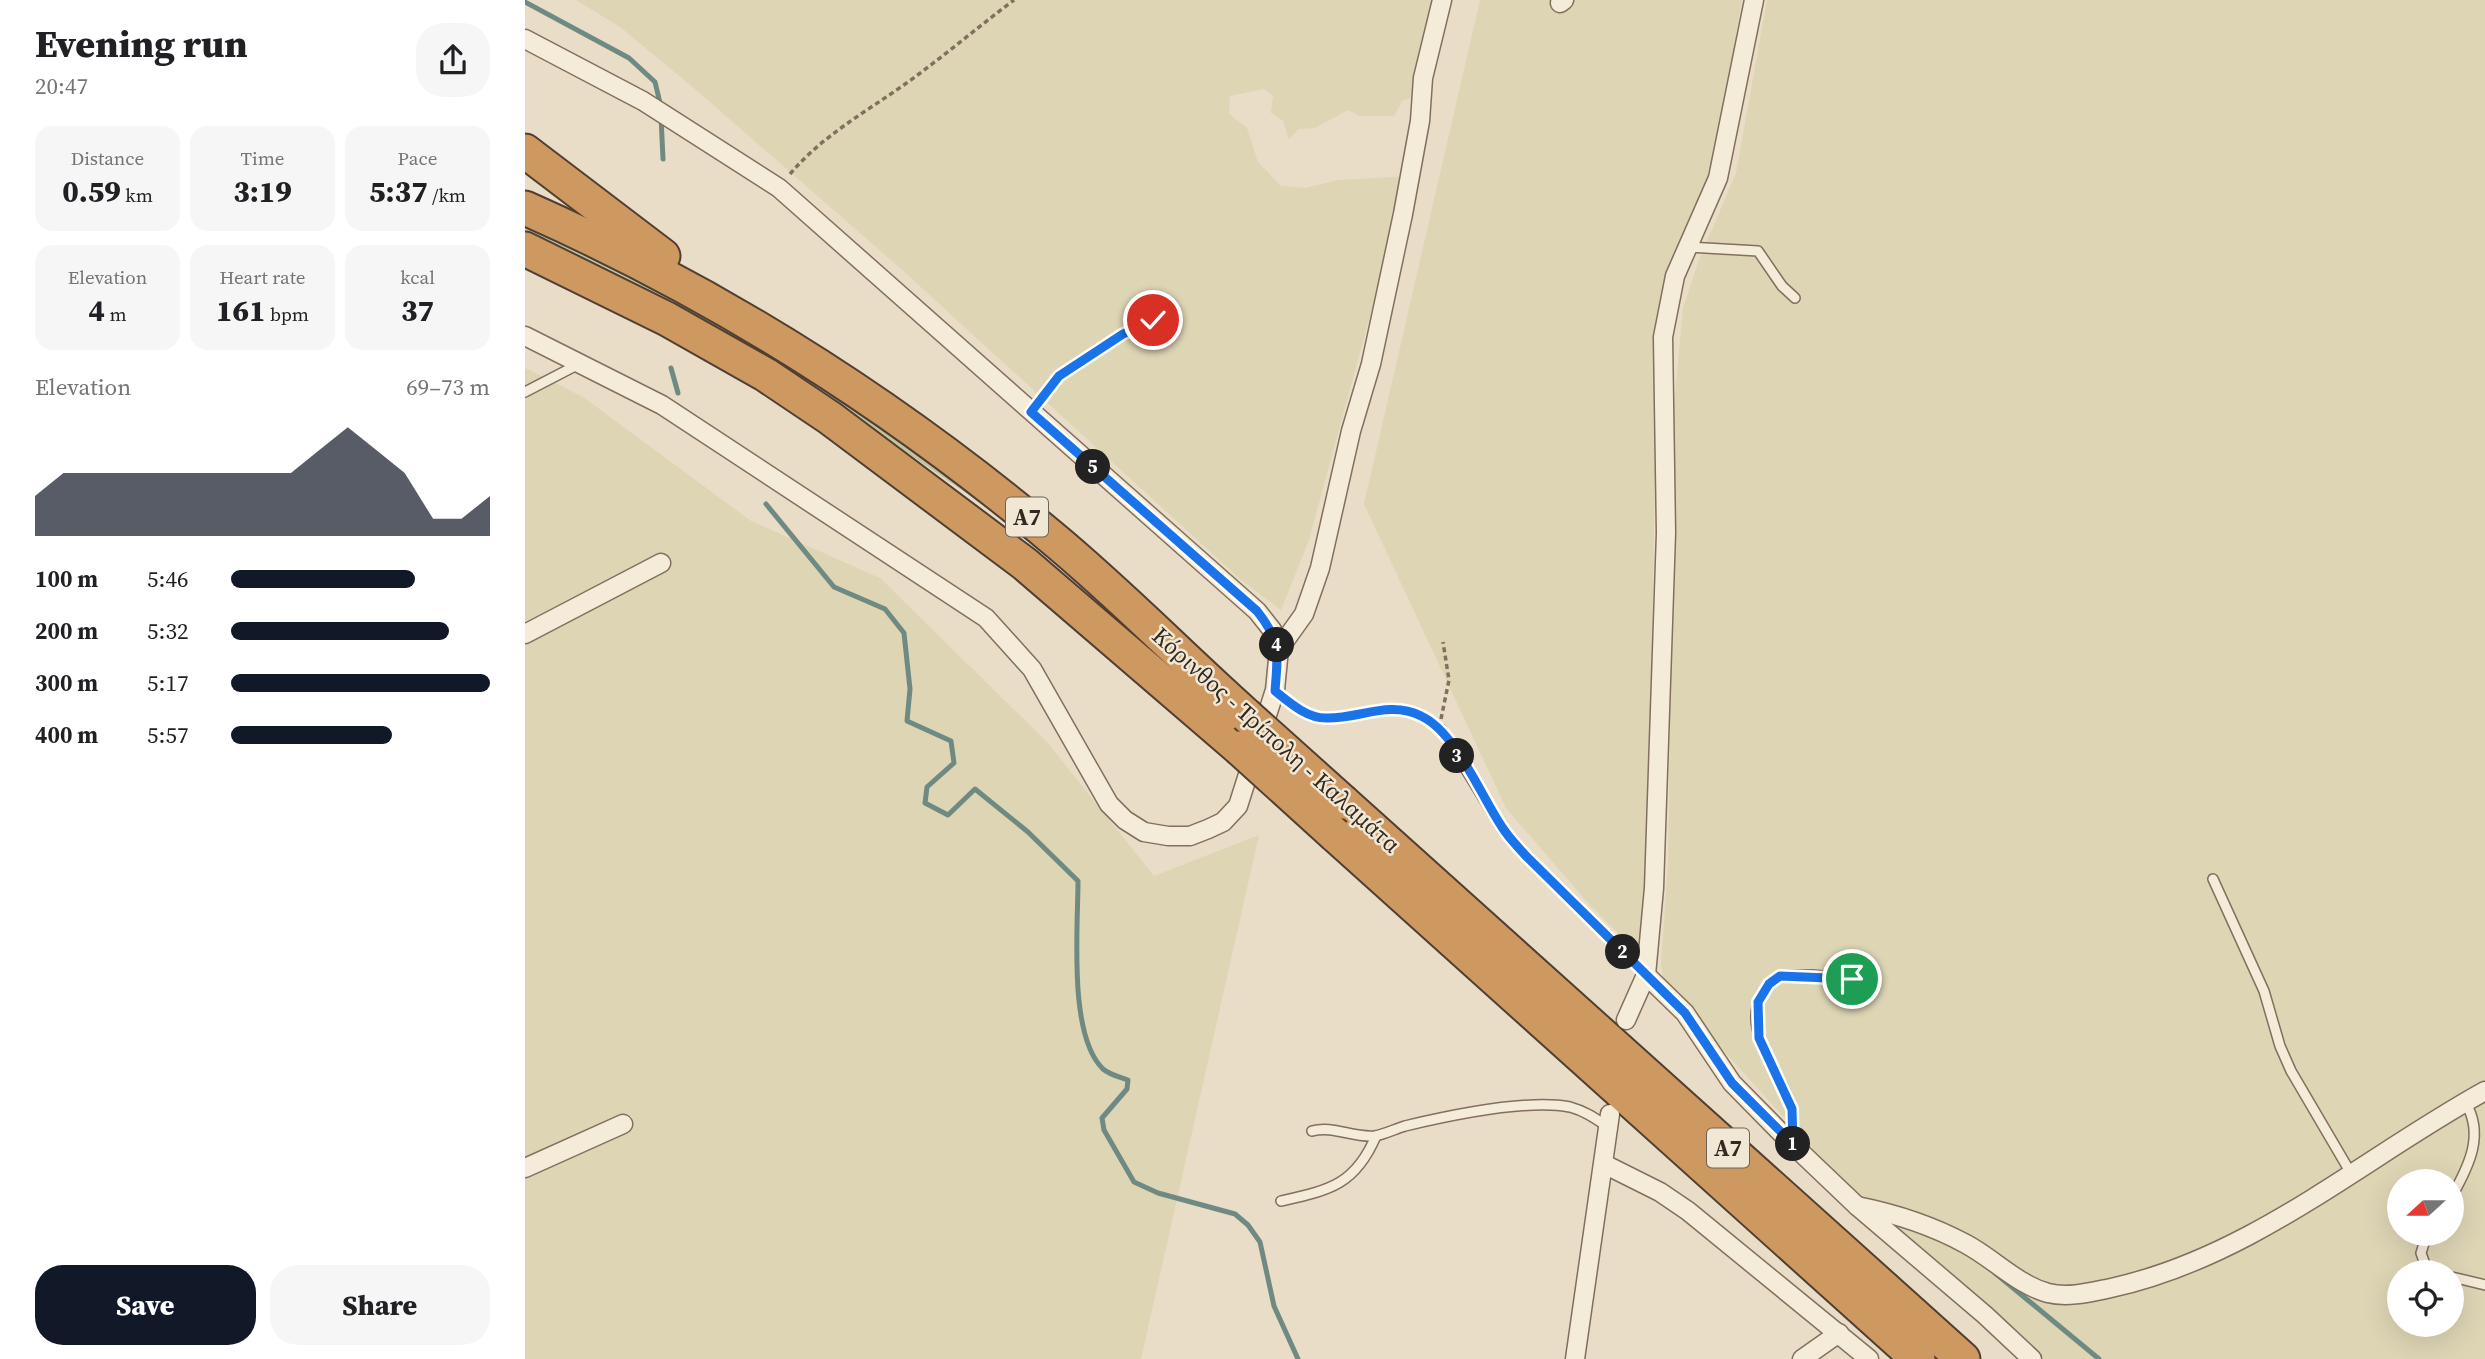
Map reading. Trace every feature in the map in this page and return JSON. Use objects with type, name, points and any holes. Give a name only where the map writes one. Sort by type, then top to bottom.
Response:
[{"type":"highway","points":[[525,151],[638,239],[788,344]]},
{"type":"highway","name":"Κόρινθος - Τρίπολη - Καλαμάτα","points":[[525,208],[651,268],[788,344],[913,431],[1020,511],[1110,587],[1246,715],[1963,1359]]},
{"type":"highway","name":"Κόρινθος - Τρίπολη - Καλαμάτα","points":[[525,249],[667,319],[777,382],[951,505],[1035,572],[1239,748],[1918,1359]]},
{"type":"highway","points":[[525,270],[667,319]]},
{"type":"street","points":[[1279,649],[1304,614],[1320,568],[1351,431],[1371,364],[1420,121],[1423,78],[1442,0]]},
{"type":"street","points":[[1626,1020],[1646,975],[1654,888],[1666,533],[1663,337],[1675,276],[1718,178],[1754,0]]},
{"type":"street","points":[[525,39],[672,118],[779,188],[1257,611],[1272,631],[1279,649],[1275,691],[1238,806],[1223,822],[1190,836],[1144,832],[1125,820],[1109,804],[1037,677],[986,618],[662,405],[525,337]]},
{"type":"street","points":[[525,634],[661,564]]},
{"type":"street","points":[[1646,975],[1685,1013],[1732,1083],[1793,1144],[1857,1206],[1985,1315],[2032,1359]]},
{"type":"street","points":[[1857,1206],[1907,1216],[1968,1245],[2029,1285],[2049,1293],[2073,1295],[2139,1281],[2244,1239],[2485,1091]]},
{"type":"street","points":[[1575,1359],[1609,1121]]},
{"type":"street","points":[[525,1168],[622,1124]]},
{"type":"street","points":[[1604,1164],[1660,1192],[1688,1211],[1869,1359]]},
{"type":"street","points":[[1802,1359],[1839,1333]]},
{"type":"lane","points":[[1688,247],[1758,251],[1782,286],[1795,298]]},
{"type":"lane","points":[[1031,412],[1059,376],[1123,334],[1153,320]]},
{"type":"lane","points":[[525,392],[579,364]]},
{"type":"lane","points":[[1441,729],[1503,830],[1646,975]]},
{"type":"lane","points":[[2213,879],[2264,991],[2280,1046],[2291,1071],[2352,1175]]},
{"type":"lane","points":[[1793,1144],[1792,1109],[1759,1038],[1756,1016],[1761,996],[1780,976],[1813,975],[1870,981]]},
{"type":"lane","points":[[2464,1173],[2476,1150],[2477,1121],[2465,1102]]},
{"type":"lane","points":[[1311,1131],[1323,1128],[1346,1134],[1376,1136],[1407,1126],[1536,1104],[1570,1108],[1609,1121]]},
{"type":"lane","points":[[1281,1201],[1343,1182],[1362,1164],[1376,1136]]},
{"type":"lane","points":[[2464,1280],[2485,1285]]},
{"type":"path","points":[[779,188],[808,153],[927,68],[1014,0]]},
{"type":"path","points":[[1441,729],[1441,708],[1449,680],[1443,642]]},
{"type":"path","points":[[1275,691],[1300,709],[1316,716],[1325,718],[1375,709],[1399,709],[1421,715],[1441,729]]},
{"type":"shaded area","points":[[576,0],[1447,0],[1424,96],[1403,100],[1394,116],[1359,116],[1348,110],[1315,128],[1299,129],[1289,139],[1283,121],[1271,113],[1273,96],[1264,89],[1230,96],[1229,114],[1247,128],[1258,162],[1281,186],[1305,188],[1339,180],[1408,176],[1309,540],[1281,610],[1240,579],[900,268],[695,89],[620,27]]},
{"type":"shaded area","points":[[1480,0],[1742,0],[1714,164],[1669,280],[1657,342],[1652,657],[1654,858],[1638,953],[1588,903],[1506,808],[1364,504]]},
{"type":"shaded area","points":[[1767,0],[2485,0],[2485,1359],[2040,1359],[1874,1217],[1665,986],[1661,965],[1668,864],[1674,407],[1683,308],[1699,260],[1736,173]]},
{"type":"shaded area","points":[[525,368],[583,397],[751,521],[880,578],[1047,742],[1154,876],[1259,835],[1141,1359],[525,1359]]},
{"type":"green space","points":[[525,223],[645,281],[763,346],[876,420],[979,502],[839,406],[525,233]]},
{"type":"waterway","points":[[525,2],[629,58],[655,82],[661,107]]},
{"type":"waterway","points":[[661,117],[663,159]]},
{"type":"waterway","points":[[671,368],[678,393]]},
{"type":"waterway","points":[[766,504],[834,587],[885,609],[904,633],[910,689],[907,721],[951,741],[954,763],[927,787],[925,803],[948,815],[975,789],[1028,832],[1078,881],[1077,980],[1084,1032],[1092,1053],[1103,1069],[1128,1080],[1127,1089],[1102,1118],[1104,1130],[1134,1182],[1158,1193],[1235,1214],[1248,1225],[1260,1242],[1274,1306],[1298,1359]]},
{"type":"waterway","points":[[1995,1273],[2099,1359]]},
{"type":"route","points":[[1153,320],[1123,334],[1059,376],[1031,412],[1257,611],[1272,631],[1279,649],[1275,691],[1300,709],[1316,716],[1325,718],[1375,709],[1399,709],[1421,715],[1441,729],[1503,830],[1685,1013],[1732,1083],[1793,1144],[1792,1109],[1757,1031],[1758,1002],[1769,984],[1780,976],[1813,975],[1852,979]]}]
